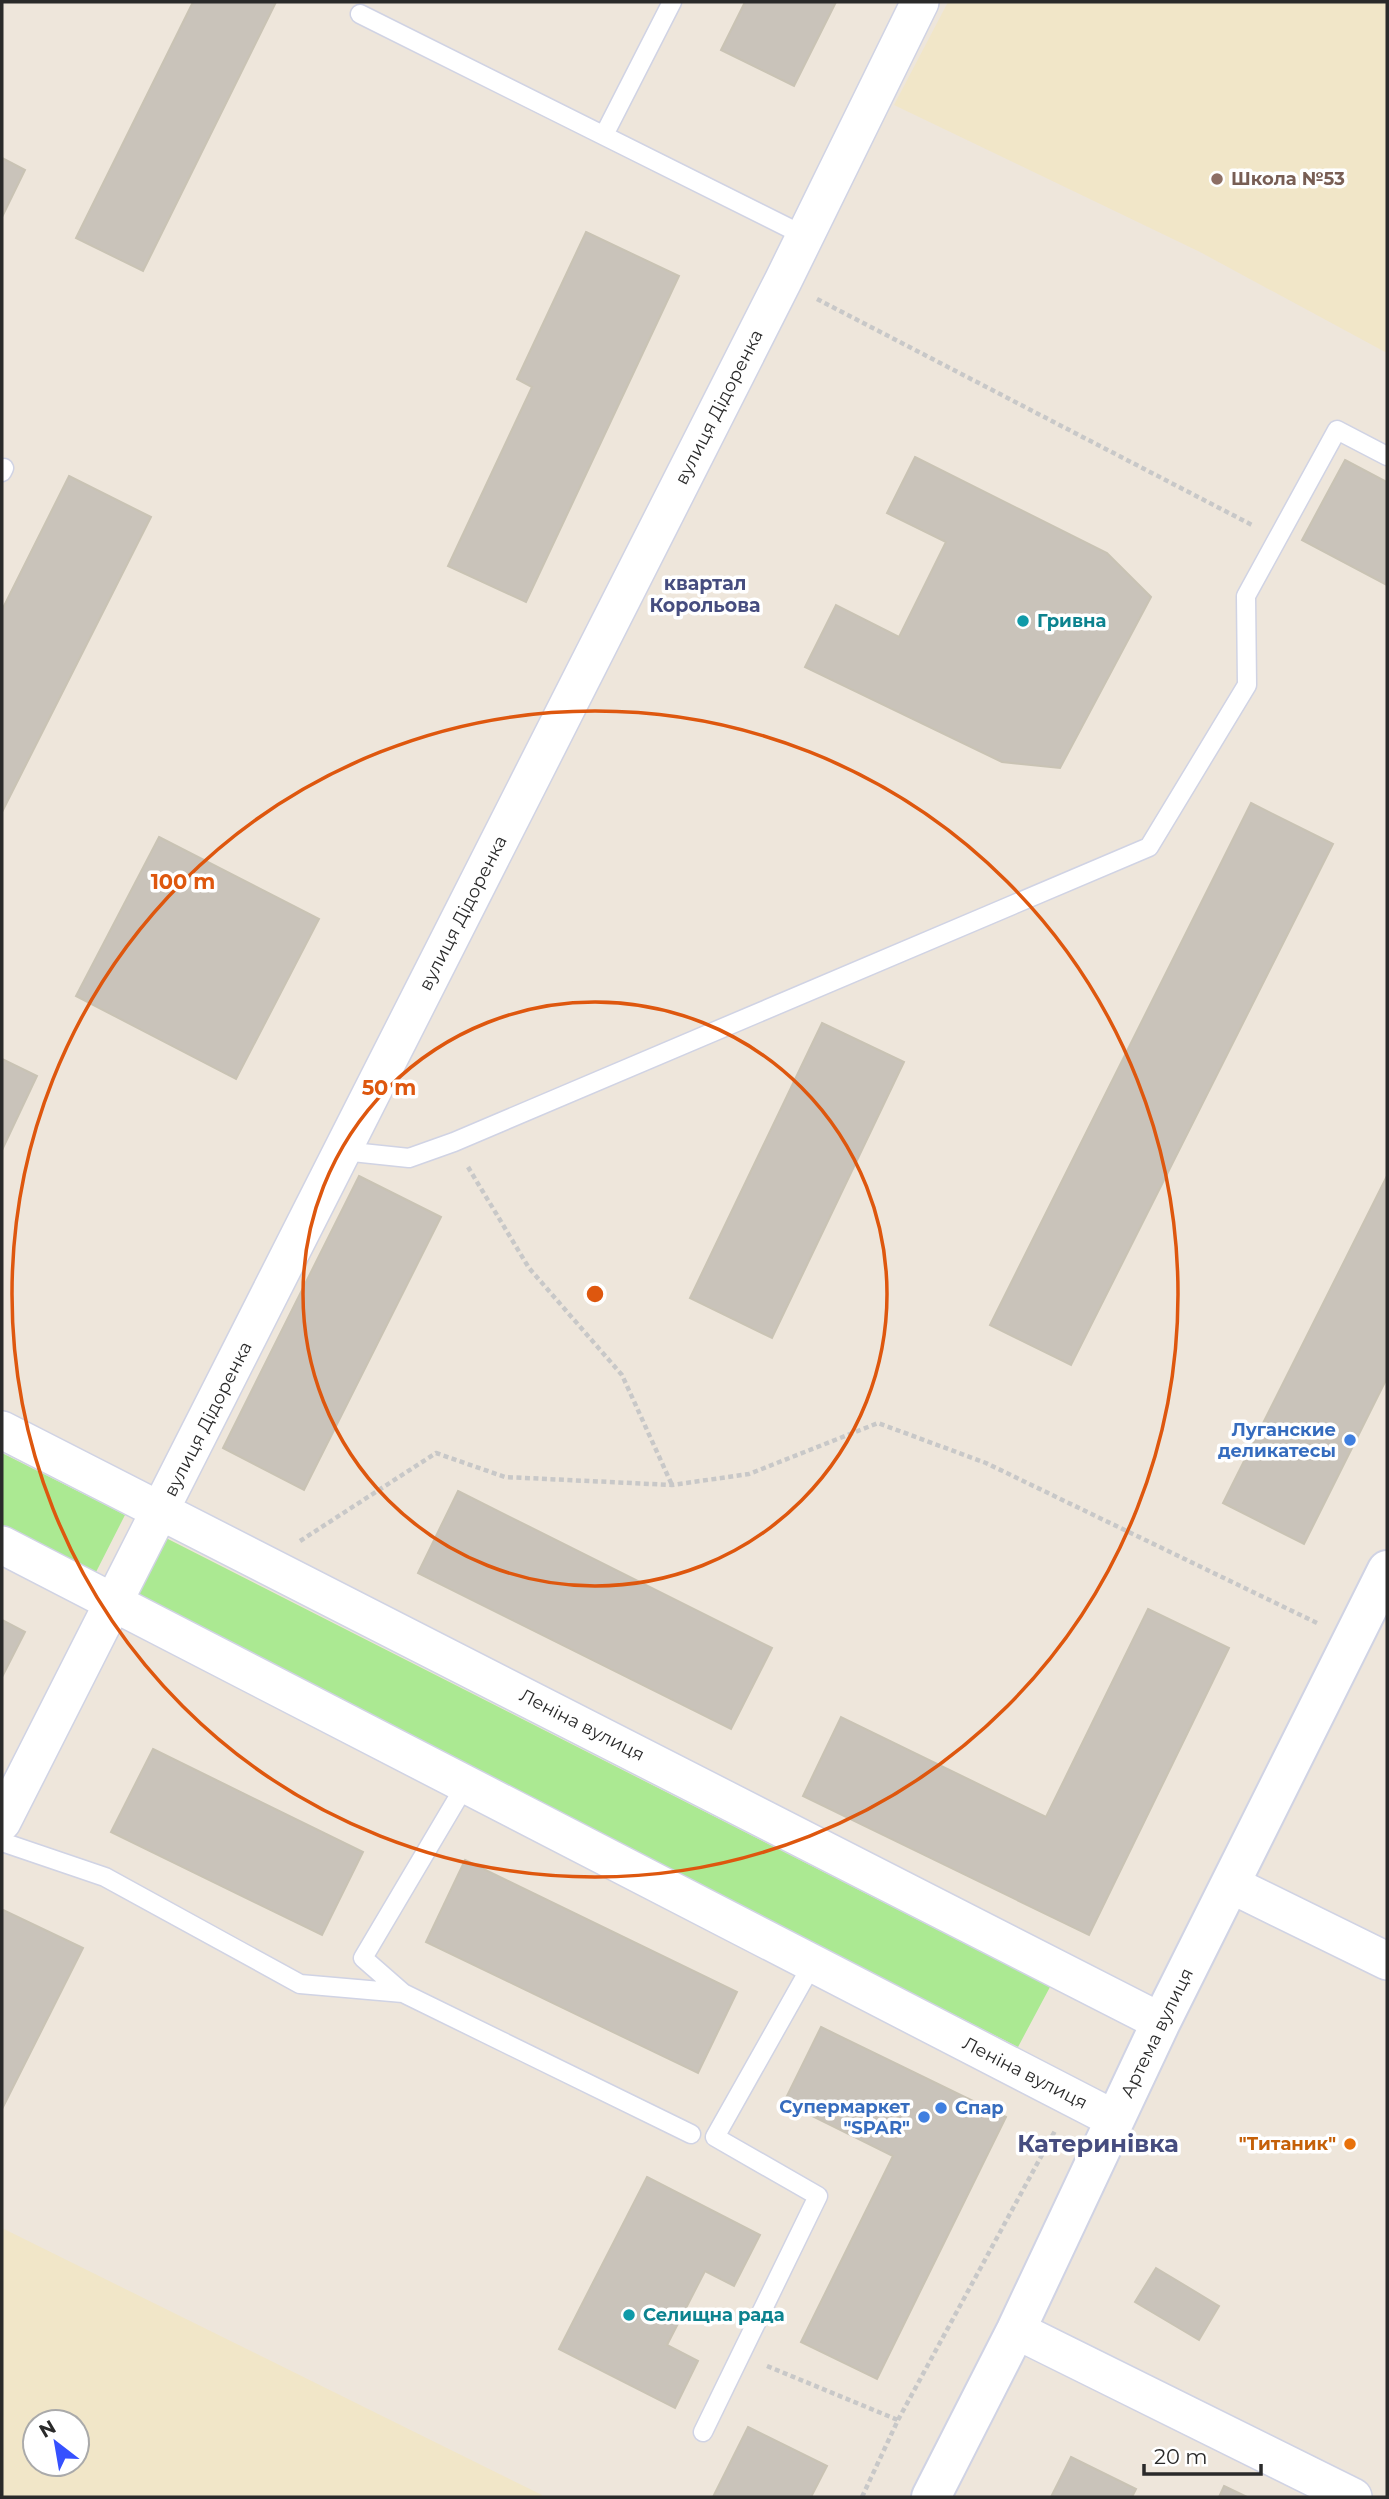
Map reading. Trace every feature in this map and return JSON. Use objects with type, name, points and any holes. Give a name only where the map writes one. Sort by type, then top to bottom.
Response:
[{"type":"street","name":"вулиця Дідоренка","points":[[2,1822],[783,281],[920,2]]},
{"type":"street","name":"Леніна вулиця","points":[[2,1430],[1161,2022]]},
{"type":"street","name":"Леніна вулиця","points":[[2,1545],[1114,2119]]},
{"type":"street","name":"Артема вулиця","points":[[931,2497],[1016,2330],[1161,2022],[1232,1885],[1263,1816],[1387,1570]]},
{"type":"street","points":[[1232,1885],[1387,1961]]},
{"type":"street","points":[[1016,2330],[1353,2497]]},
{"type":"lane","points":[[604,135],[672,2]]},
{"type":"lane","points":[[360,14],[805,236]]},
{"type":"lane","points":[[343,1152],[409,1158],[454,1142],[1149,847],[1247,685],[1246,596],[1337,430],[1387,456]]},
{"type":"lane","points":[[466,1784],[363,1958],[403,1993],[691,2134]]},
{"type":"lane","points":[[2,1842],[105,1877],[300,1984],[403,1993]]},
{"type":"lane","points":[[703,2432],[818,2196],[715,2137],[813,1963]]},
{"type":"path","points":[[783,281],[1278,538]]},
{"type":"path","points":[[454,1142],[529,1268],[622,1375],[672,1485]]},
{"type":"path","points":[[265,1564],[436,1453],[505,1477],[672,1485],[749,1474],[878,1423],[986,1463],[1303,1616],[1351,1642]]},
{"type":"path","points":[[862,2497],[898,2420],[1073,2098]]},
{"type":"path","points":[[740,2355],[898,2420]]},
{"type":"shaded area","name":"Школа №53","points":[[948,2],[1387,2],[1387,353],[1200,252],[894,105]]},
{"type":"shaded area","points":[[2,2228],[542,2495],[2,2497]]},
{"type":"green space","points":[[2,1453],[125,1515],[94,1576],[2,1529]]},
{"type":"green space","points":[[166,1538],[1050,1987],[1018,2047],[135,1598]]},
{"type":"building","points":[[193,2],[276,2],[143,271],[76,238]]},
{"type":"building","points":[[745,2],[836,2],[794,86],[721,50]]},
{"type":"building","points":[[2,158],[25,170],[2,217]]},
{"type":"building","points":[[586,232],[679,276],[526,602],[448,566],[532,387],[517,379]]},
{"type":"building","name":"Гривна","points":[[915,457],[1107,553],[1151,597],[1060,768],[1002,762],[805,667],[836,605],[899,637],[946,542],[887,513]]},
{"type":"building","points":[[1345,460],[1387,482],[1387,585],[1302,540]]},
{"type":"building","points":[[69,476],[151,517],[2,812],[2,610]]},
{"type":"building","points":[[1251,803],[1333,844],[1071,1365],[990,1325]]},
{"type":"building","points":[[159,837],[319,919],[236,1079],[76,996]]},
{"type":"building","points":[[822,1023],[904,1062],[772,1338],[690,1298]]},
{"type":"building","points":[[2,1059],[37,1076],[2,1150]]},
{"type":"building","points":[[359,1176],[441,1217],[304,1490],[223,1448]]},
{"type":"building","points":[[1387,1176],[1387,1378],[1304,1544],[1223,1503]]},
{"type":"building","points":[[458,1491],[772,1648],[731,1729],[418,1573]]},
{"type":"building","points":[[1148,1609],[1229,1648],[1089,1935],[803,1796],[841,1717],[1046,1817]]},
{"type":"building","points":[[2,1620],[25,1632],[2,1677]]},
{"type":"building","points":[[153,1749],[363,1852],[322,1935],[111,1832]]},
{"type":"building","points":[[465,1860],[737,1992],[698,2073],[426,1942]]},
{"type":"building","points":[[3,1910],[83,1948],[2,2109],[2,1912]]},
{"type":"building","points":[[821,2027],[1006,2117],[877,2379],[801,2342],[893,2156],[784,2102]]},
{"type":"building","name":"Селищна рада","points":[[647,2177],[760,2235],[734,2286],[705,2271],[667,2345],[698,2361],[675,2408],[559,2349]]},
{"type":"building","points":[[1156,2268],[1219,2306],[1199,2340],[1135,2302]]},
{"type":"building","points":[[748,2427],[827,2466],[811,2497],[713,2497]]},
{"type":"building","points":[[1071,2457],[1136,2489],[1132,2497],[1051,2497]]},
{"type":"building","points":[[1224,2486],[1247,2497],[1219,2497]]},
{"type":"place","name":"Школа №53","points":[[1217,179]]},
{"type":"place","name":"Гривна","points":[[1023,621]]},
{"type":"place","name":"Луганские деликатесы","points":[[1350,1440]]},
{"type":"place","name":"Спар","points":[[941,2108]]},
{"type":"place","name":"Супермаркет \"SPAR\"","points":[[924,2117]]},
{"type":"place","name":"\"Титаник\"","points":[[1350,2144]]},
{"type":"place","name":"Селищна рада","points":[[629,2315]]},
{"type":"district","name":"квартал Корольова","points":[[705,594]]},
{"type":"district","name":"Катеринівка","points":[[1098,2143]]}]
